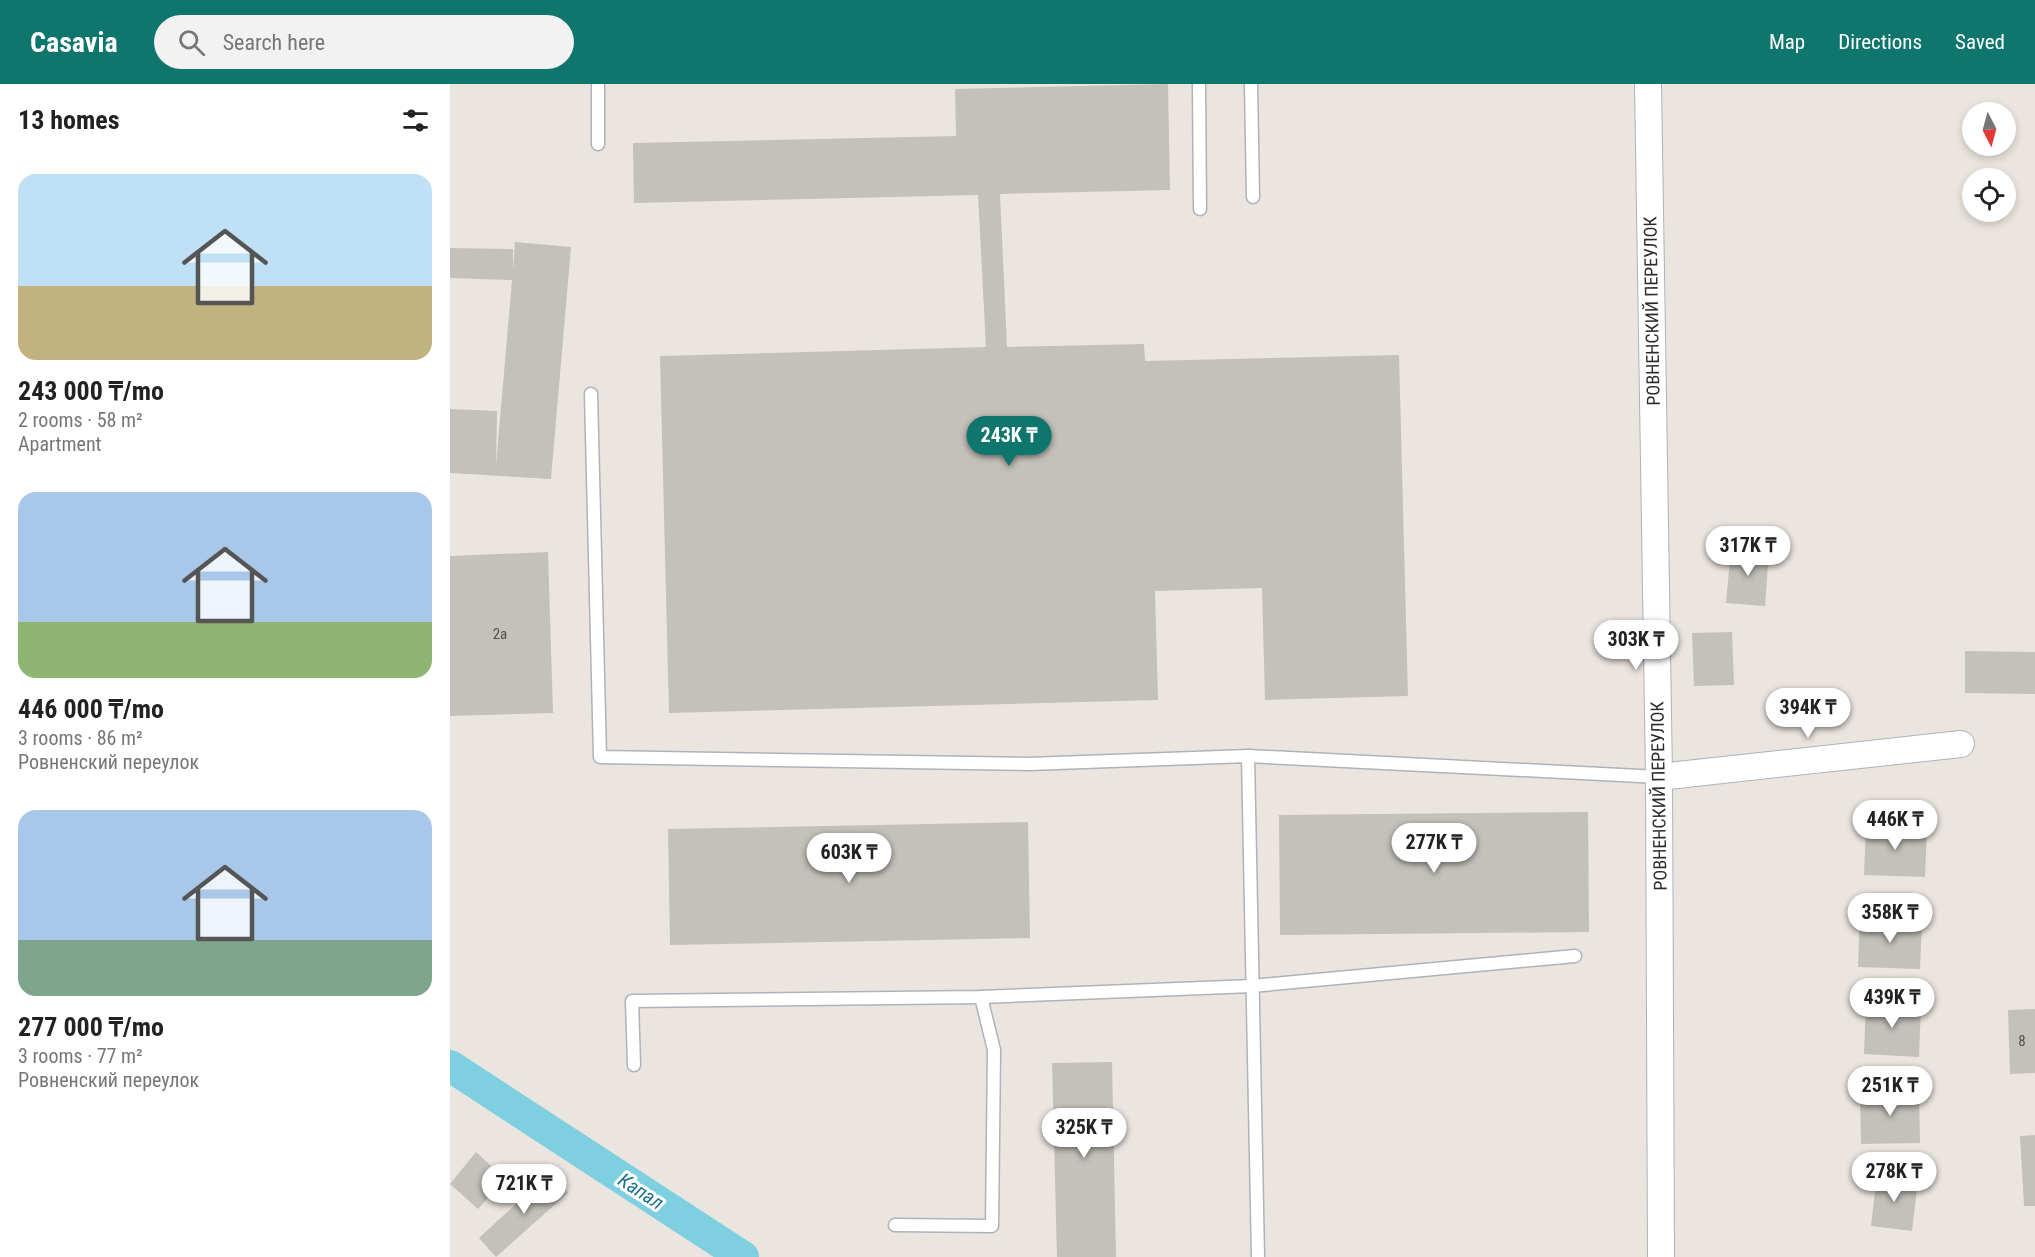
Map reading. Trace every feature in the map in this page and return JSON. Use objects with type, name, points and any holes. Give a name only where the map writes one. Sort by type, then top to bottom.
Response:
[{"type":"street","name":"РОВНЕНСКИЙ ПЕРЕУЛОК","points":[[1648,84],[1659,777],[1661,1257]]},
{"type":"street","points":[[1659,777],[1961,744]]},
{"type":"lane","points":[[598,84],[598,144]]},
{"type":"lane","points":[[1199,84],[1200,209]]},
{"type":"lane","points":[[1251,84],[1253,197]]},
{"type":"lane","points":[[591,393],[600,757],[1029,764],[1248,756],[1659,777]]},
{"type":"lane","points":[[1248,756],[1258,1257]]},
{"type":"lane","points":[[634,1065],[632,1001],[981,997],[1252,986],[1575,956]]},
{"type":"lane","points":[[895,1225],[992,1226],[994,1050],[981,997]]},
{"type":"building","points":[[1168,84],[1170,190],[1000,194],[1007,347],[1144,344],[1145,361],[1399,355],[1408,696],[1265,700],[1262,588],[1155,591],[1158,700],[669,713],[660,356],[986,347],[978,195],[634,203],[633,143],[956,136],[955,89]]},
{"type":"building","points":[[515,242],[571,247],[551,479],[450,473],[450,409],[497,411],[496,465],[512,280],[450,278],[450,248],[513,249],[513,271]]},
{"type":"building","points":[[1731,548],[1769,551],[1765,606],[1726,603]]},
{"type":"building","points":[[548,552],[553,713],[450,716],[450,556]]},
{"type":"building","points":[[1732,632],[1734,685],[1694,686],[1692,633]]},
{"type":"building","points":[[1965,651],[2035,652],[2035,694],[1965,693]]},
{"type":"building","points":[[1588,812],[1589,932],[1280,935],[1279,815]]},
{"type":"building","points":[[1028,822],[1030,938],[670,945],[668,829]]},
{"type":"building","points":[[1866,826],[1927,828],[1925,877],[1864,875]]},
{"type":"building","points":[[1860,918],[1922,920],[1920,969],[1858,967]]},
{"type":"building","points":[[1866,1002],[1921,1005],[1919,1057],[1864,1054]]},
{"type":"building","points":[[2035,1009],[2035,1073],[2010,1074],[2008,1010]]},
{"type":"building","points":[[1112,1062],[1116,1257],[1057,1257],[1052,1063]]},
{"type":"building","points":[[1919,1090],[1920,1143],[1861,1144],[1860,1092]]},
{"type":"building","points":[[2035,1135],[2035,1206],[2024,1206],[2020,1136]]},
{"type":"building","points":[[476,1152],[505,1179],[478,1209],[450,1184]]},
{"type":"building","points":[[550,1173],[568,1193],[496,1257],[479,1238]]},
{"type":"building","points":[[1877,1175],[1918,1180],[1912,1231],[1871,1226]]},
{"type":"waterway","name":"Капал","points":[[450,1066],[743,1257]]}]
